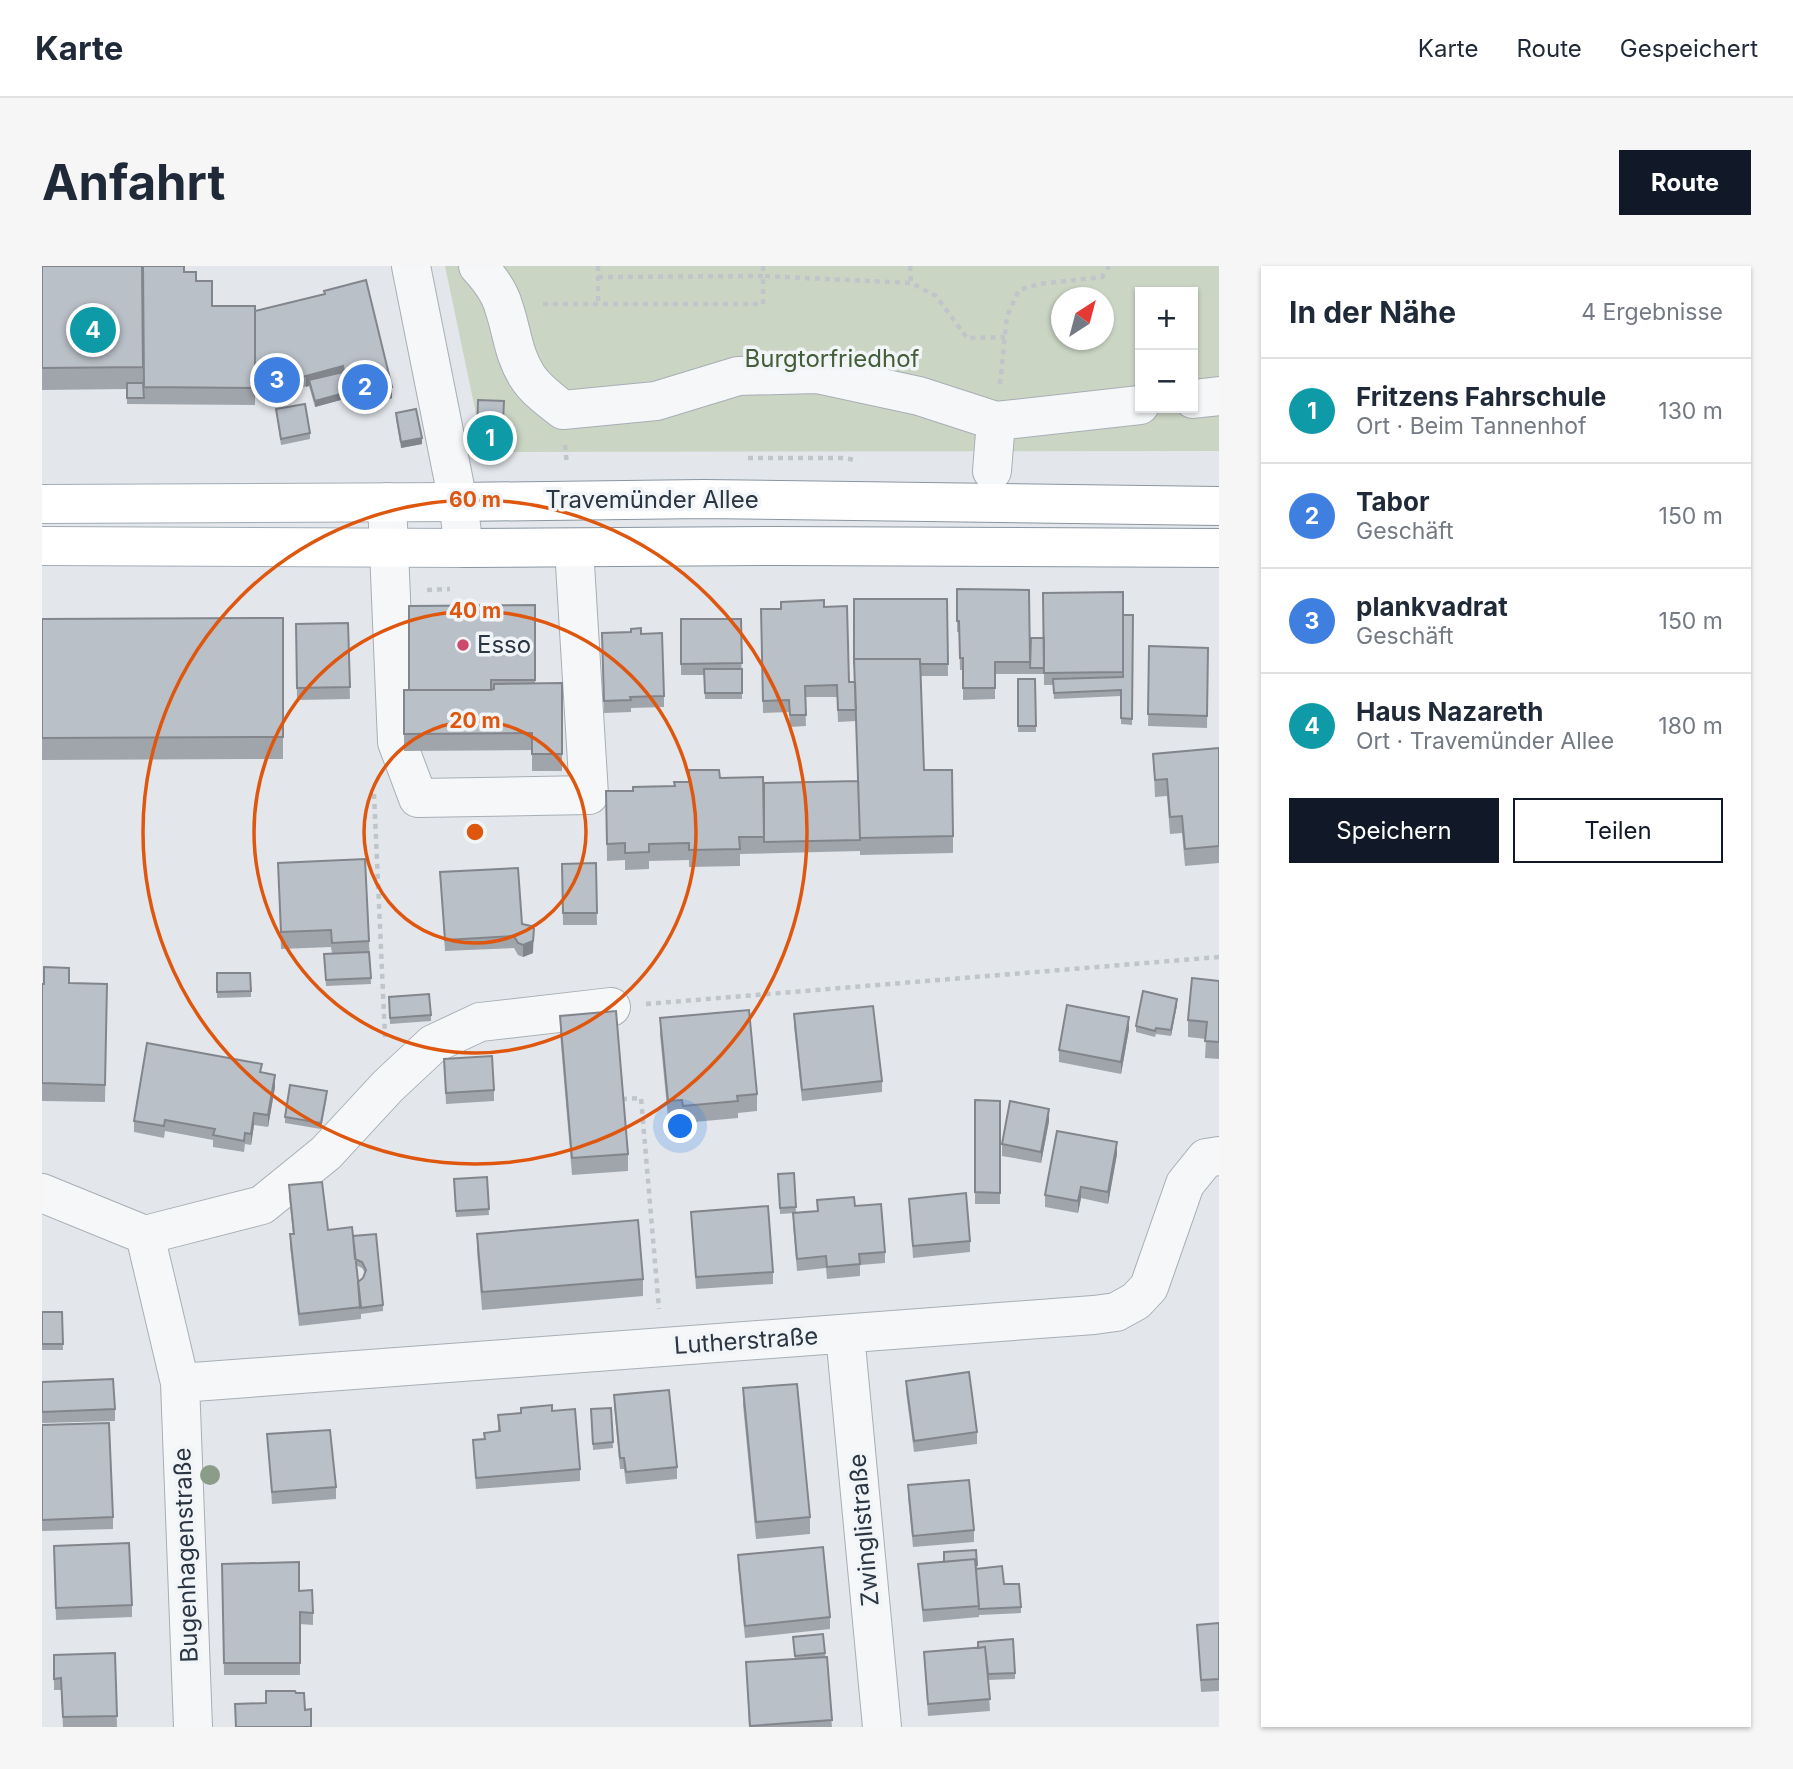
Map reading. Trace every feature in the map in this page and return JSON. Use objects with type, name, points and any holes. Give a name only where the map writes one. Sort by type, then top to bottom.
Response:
[{"type":"main road","name":"Travemünder Allee","points":[[42,505],[704,499],[1219,506]]},
{"type":"main road","name":"Travemünder Allee","points":[[42,546],[1219,548]]},
{"type":"street","points":[[411,266],[458,502],[464,548]]},
{"type":"street","points":[[478,266],[504,305],[516,355],[528,378],[563,410],[656,401],[738,376],[817,374],[919,396],[996,421],[1135,406]]},
{"type":"street","points":[[1198,399],[1219,396]]},
{"type":"street","points":[[992,471],[996,421]]},
{"type":"street","points":[[387,502],[397,742],[418,799],[589,795],[574,548]]},
{"type":"street","points":[[42,1193],[145,1236],[262,1205],[326,1153],[388,1086],[433,1044],[480,1022],[611,1007]]},
{"type":"street","name":"Lutherstraße","points":[[180,1383],[1116,1312],[1136,1301],[1149,1287],[1185,1184],[1206,1158],[1219,1156]]},
{"type":"street","name":"Bugenhagenstraße","points":[[145,1236],[180,1383],[193,1727]]},
{"type":"street","name":"Zwinglistraße","points":[[845,1334],[882,1727]]},
{"type":"path","points":[[598,266],[598,303]]},
{"type":"path","points":[[504,305],[764,304],[763,266]]},
{"type":"path","points":[[910,266],[911,283]]},
{"type":"path","points":[[996,421],[1007,316],[1019,290],[1102,277],[1109,266]]},
{"type":"path","points":[[598,277],[763,276],[911,283],[936,296],[967,338],[1005,337]]},
{"type":"path","points":[[374,787],[388,1086]]},
{"type":"path","points":[[611,1007],[1219,957]]},
{"type":"path","points":[[622,1099],[640,1098],[663,1347]]},
{"type":"green space","name":"Burgtorfriedhof","points":[[445,266],[1219,266],[1219,451],[484,452]]},
{"type":"building","points":[[42,266],[142,266],[143,367],[42,368]]},
{"type":"building","points":[[143,266],[184,266],[184,272],[196,272],[196,281],[212,281],[212,306],[255,306],[255,388],[144,387]]},
{"type":"building","points":[[366,280],[392,387],[350,397],[343,366],[306,376],[255,384],[255,311],[325,294],[324,291]]},
{"type":"building","points":[[343,372],[348,392],[315,401],[309,380]]},
{"type":"building","points":[[127,383],[143,383],[144,398],[127,398]]},
{"type":"building","points":[[478,400],[504,401],[502,443],[477,442]]},
{"type":"building","points":[[305,404],[310,433],[281,439],[276,409]]},
{"type":"building","points":[[416,409],[422,438],[401,442],[396,413]]},
{"type":"building","points":[[957,589],[1029,590],[1030,662],[995,662],[995,688],[963,688]]},
{"type":"building","points":[[1123,592],[1123,672],[1044,673],[1043,593]]},
{"type":"building","points":[[854,599],[947,599],[948,664],[920,664],[920,659],[854,659]]},
{"type":"building","points":[[824,600],[824,607],[847,606],[849,682],[855,682],[856,710],[838,710],[837,685],[805,686],[806,715],[790,715],[789,700],[763,701],[761,609],[781,609],[781,602]]},
{"type":"building","points":[[535,605],[535,680],[491,680],[491,690],[409,690],[409,606]]},
{"type":"building","points":[[1123,615],[1133,615],[1132,719],[1121,718],[1121,690],[1054,693],[1053,679],[1123,677]]},
{"type":"building","points":[[283,618],[283,737],[42,738],[42,619]]},
{"type":"building","points":[[681,619],[741,619],[742,663],[681,664]]},
{"type":"building","points":[[348,623],[350,687],[297,688],[296,624]]},
{"type":"building","points":[[641,628],[641,634],[662,633],[664,696],[604,701],[602,633],[631,632],[631,629]]},
{"type":"building","points":[[1031,638],[1044,638],[1044,668],[1030,668]]},
{"type":"building","points":[[1149,646],[1208,648],[1207,716],[1148,714]]},
{"type":"building","points":[[854,659],[920,659],[924,770],[952,770],[953,836],[860,838]]},
{"type":"building","points":[[704,669],[742,669],[742,693],[705,693]]},
{"type":"building","points":[[1018,679],[1035,679],[1036,726],[1018,726]]},
{"type":"building","points":[[562,683],[562,754],[532,754],[532,733],[404,734],[404,690],[491,690],[494,689],[494,684]]},
{"type":"building","points":[[1219,748],[1219,846],[1185,849],[1182,816],[1170,817],[1167,779],[1155,780],[1153,754]]},
{"type":"building","points":[[689,770],[719,770],[720,778],[763,777],[764,837],[739,837],[740,849],[689,850],[689,843],[649,844],[649,852],[625,853],[625,843],[607,844],[606,791],[675,786],[674,782],[689,782]]},
{"type":"building","points":[[858,781],[860,840],[764,842],[764,783]]},
{"type":"building","points":[[365,859],[369,941],[332,943],[331,930],[281,932],[278,863]]},
{"type":"building","points":[[596,863],[597,913],[563,913],[562,864]]},
{"type":"building","points":[[518,868],[522,924],[534,929],[533,941],[523,945],[518,943],[514,936],[445,940],[440,872]]},
{"type":"building","points":[[369,952],[371,978],[326,980],[324,954]]},
{"type":"building","points":[[44,967],[69,968],[69,983],[107,984],[105,1085],[42,1083]]},
{"type":"building","points":[[217,973],[250,973],[251,991],[217,992]]},
{"type":"building","points":[[1192,978],[1219,981],[1219,1042],[1205,1041],[1207,1022],[1188,1020]]},
{"type":"building","points":[[1143,991],[1177,999],[1171,1030],[1156,1028],[1155,1031],[1136,1026]]},
{"type":"building","points":[[429,994],[431,1015],[390,1018],[389,997]]},
{"type":"building","points":[[1067,1005],[1129,1017],[1121,1062],[1059,1050]]},
{"type":"building","points":[[873,1006],[882,1081],[802,1090],[794,1014]]},
{"type":"building","points":[[749,1010],[757,1094],[737,1096],[738,1101],[683,1106],[682,1100],[668,1101],[660,1018]]},
{"type":"building","points":[[616,1011],[628,1154],[572,1158],[560,1016]]},
{"type":"building","points":[[147,1043],[262,1064],[260,1072],[275,1075],[268,1115],[254,1113],[251,1134],[245,1133],[244,1141],[213,1135],[215,1129],[165,1120],[164,1126],[134,1121]]},
{"type":"building","points":[[492,1056],[494,1090],[446,1093],[444,1059]]},
{"type":"building","points":[[290,1085],[327,1091],[321,1123],[285,1117]]},
{"type":"building","points":[[975,1100],[1000,1101],[1000,1193],[975,1192]]},
{"type":"building","points":[[1010,1101],[1049,1109],[1041,1152],[1002,1144]]},
{"type":"building","points":[[1057,1131],[1117,1142],[1108,1192],[1081,1187],[1078,1201],[1045,1195]]},
{"type":"building","points":[[794,1173],[796,1207],[780,1208],[778,1174]]},
{"type":"building","points":[[487,1177],[489,1209],[456,1211],[454,1179]]},
{"type":"building","points":[[322,1182],[328,1230],[352,1227],[361,1307],[299,1314],[290,1234],[294,1234],[289,1185]]},
{"type":"building","points":[[966,1193],[970,1241],[913,1246],[909,1199]]},
{"type":"building","points":[[854,1197],[855,1206],[881,1204],[885,1252],[859,1254],[860,1264],[827,1267],[826,1256],[797,1259],[793,1213],[818,1211],[817,1200]]},
{"type":"building","points":[[768,1206],[773,1272],[696,1277],[691,1212]]},
{"type":"building","points":[[638,1220],[643,1279],[482,1292],[477,1234]]},
{"type":"building","points":[[376,1234],[383,1305],[360,1308],[358,1282],[366,1270],[362,1262],[355,1259],[353,1236]]},
{"type":"building","points":[[42,1312],[62,1312],[63,1344],[42,1344]]},
{"type":"building","points":[[969,1372],[977,1432],[914,1441],[906,1381]]},
{"type":"building","points":[[113,1379],[115,1409],[42,1412],[42,1382]]},
{"type":"building","points":[[797,1384],[810,1517],[756,1522],[743,1388]]},
{"type":"building","points":[[669,1390],[677,1467],[626,1472],[624,1458],[620,1458],[614,1395]]},
{"type":"building","points":[[552,1405],[552,1411],[575,1409],[580,1469],[476,1478],[473,1440],[485,1439],[484,1433],[500,1431],[498,1415],[521,1413],[521,1408]]},
{"type":"building","points":[[611,1408],[613,1442],[593,1444],[591,1409]]},
{"type":"building","points":[[109,1423],[113,1517],[42,1520],[42,1425]]},
{"type":"building","points":[[330,1430],[336,1487],[272,1492],[267,1434]]},
{"type":"building","points":[[969,1480],[974,1530],[913,1536],[908,1485]]},
{"type":"building","points":[[129,1543],[132,1605],[56,1608],[54,1546]]},
{"type":"building","points":[[823,1547],[830,1617],[745,1626],[738,1555]]},
{"type":"building","points":[[976,1550],[977,1565],[975,1559],[944,1562],[944,1552]]},
{"type":"building","points":[[975,1559],[979,1606],[923,1610],[918,1564]]},
{"type":"building","points":[[299,1562],[299,1591],[312,1590],[313,1613],[300,1612],[300,1663],[224,1663],[222,1564]]},
{"type":"building","points":[[1002,1566],[1004,1584],[1019,1584],[1021,1607],[979,1609],[976,1569]]},
{"type":"building","points":[[1219,1623],[1219,1679],[1201,1680],[1197,1625]]},
{"type":"building","points":[[823,1634],[825,1653],[795,1656],[793,1637]]},
{"type":"building","points":[[1013,1639],[1015,1673],[988,1674],[985,1647],[978,1648],[978,1642]]},
{"type":"building","points":[[985,1647],[990,1699],[928,1704],[924,1652]]},
{"type":"building","points":[[115,1653],[117,1716],[63,1717],[61,1678],[54,1679],[54,1655]]},
{"type":"building","points":[[827,1657],[832,1720],[750,1726],[746,1662]]},
{"type":"building","points":[[266,1691],[304,1693],[305,1710],[311,1709],[311,1727],[236,1727],[235,1704],[266,1703]]},
{"type":"place","name":"Haus Nazareth","points":[[93,330]]},
{"type":"place","name":"plankvadrat","points":[[277,380]]},
{"type":"place","name":"Tabor","points":[[365,387]]},
{"type":"place","name":"Fritzens Fahrschule","points":[[490,438]]},
{"type":"place","name":"Esso","points":[[463,645]]}]
